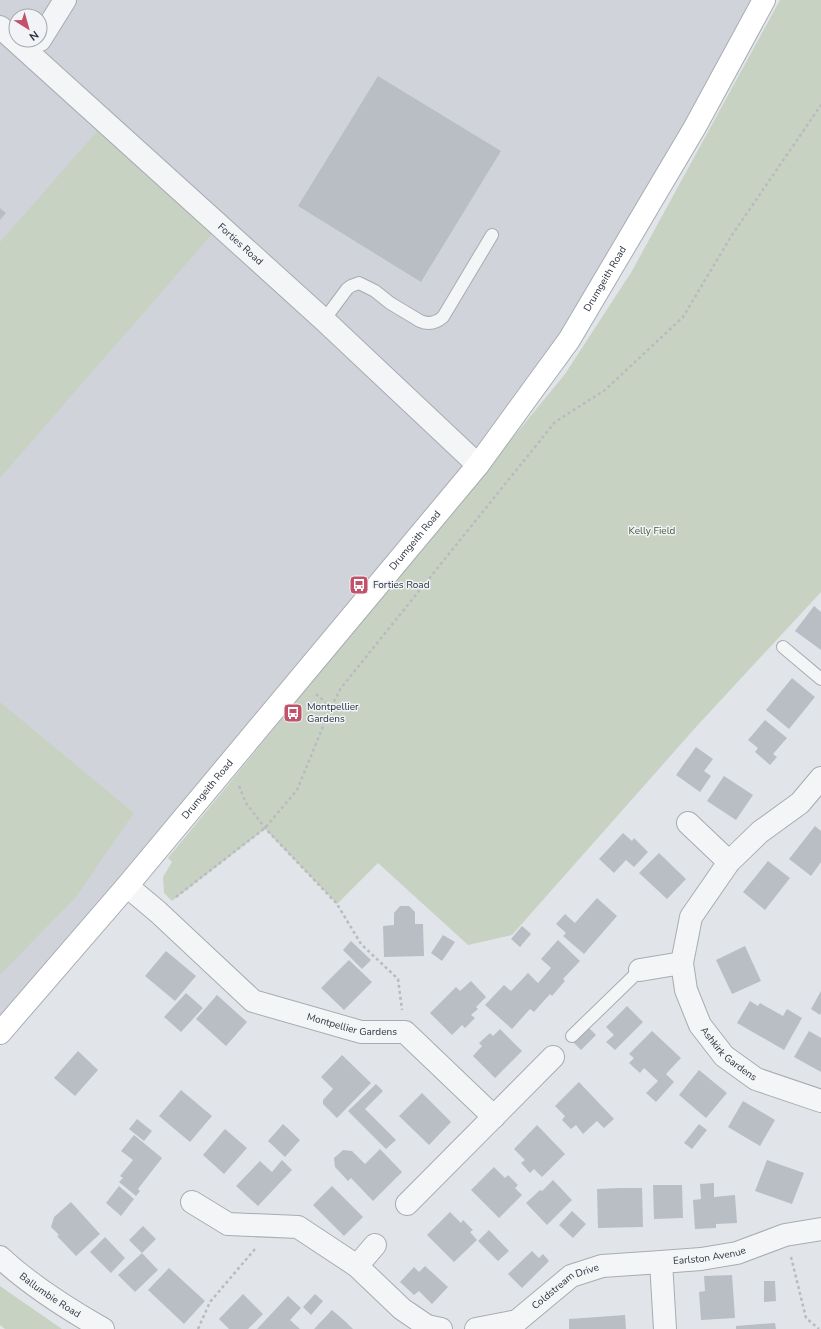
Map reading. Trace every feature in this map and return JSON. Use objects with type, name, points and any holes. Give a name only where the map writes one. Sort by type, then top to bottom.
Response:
[{"type":"main road","name":"Drumgeith Road","points":[[0,1033],[127,886],[478,465],[569,340],[695,127],[764,0]]},
{"type":"street","points":[[48,27],[65,0]]},
{"type":"street","name":"Forties Road","points":[[40,48],[324,320],[478,465]]},
{"type":"street","name":"Ashkirk Gardens","points":[[821,778],[800,803],[760,832],[729,862],[691,917],[682,963],[686,990],[700,1024],[724,1056],[756,1079],[821,1101]]},
{"type":"street","points":[[688,823],[729,862]]},
{"type":"street","name":"Montpellier Gardens","points":[[127,886],[158,912],[253,1001],[361,1032],[405,1032],[494,1117]]},
{"type":"street","points":[[640,970],[682,963]]},
{"type":"street","points":[[407,1204],[553,1057]]},
{"type":"street","points":[[192,1202],[228,1224],[298,1227],[356,1266],[402,1310],[427,1326],[441,1329]]},
{"type":"street","name":"Earlston Avenue","points":[[665,1329],[661,1262],[701,1259],[737,1253],[785,1235],[821,1229]]},
{"type":"street","points":[[356,1266],[375,1245]]},
{"type":"street","name":"Ballumbie Road","points":[[0,1257],[19,1275],[63,1306],[103,1329]]},
{"type":"street","name":"Coldstream Drive","points":[[476,1329],[517,1321],[571,1276],[602,1266],[661,1262]]},
{"type":"lane","points":[[324,320],[347,289],[360,283],[375,291],[390,303],[424,324],[437,322],[443,317],[492,235]]},
{"type":"lane","points":[[783,647],[821,679]]},
{"type":"lane","points":[[572,1036],[640,970]]},
{"type":"path","points":[[158,912],[265,828],[297,790],[331,707],[341,688],[555,422],[605,390],[683,317],[732,235],[821,106]]},
{"type":"path","points":[[230,763],[246,803],[265,828],[337,904],[361,944],[398,979],[405,1032]]},
{"type":"path","points":[[198,1329],[210,1302],[275,1226]]},
{"type":"path","points":[[785,1235],[806,1318],[819,1329]]},
{"type":"shaded area","points":[[0,0],[764,0],[569,340],[0,1033]]},
{"type":"green space","name":"Kelly Field","points":[[780,0],[821,0],[821,592],[696,727],[512,935],[468,945],[378,863],[337,904],[265,829],[172,901],[164,893],[163,877],[172,862],[168,858],[565,374],[632,271]]},
{"type":"green space","points":[[105,122],[220,225],[0,478],[0,242]]},
{"type":"green space","points":[[0,702],[134,813],[76,897],[0,975]]},
{"type":"green space","points":[[0,1286],[62,1329],[5,1329],[0,1325]]},
{"type":"building","points":[[378,76],[501,151],[421,282],[298,206]]},
{"type":"building","points":[[0,208],[6,213],[0,220]]},
{"type":"building","points":[[814,606],[821,612],[821,650],[795,631]]},
{"type":"building","points":[[792,678],[815,697],[789,729],[766,710]]},
{"type":"building","points":[[765,720],[787,738],[773,754],[777,757],[770,765],[755,752],[758,748],[748,740]]},
{"type":"building","points":[[696,747],[713,759],[704,771],[711,776],[700,792],[676,775]]},
{"type":"building","points":[[724,776],[753,795],[736,820],[707,801]]},
{"type":"building","points":[[815,826],[821,831],[821,862],[811,876],[789,859]]},
{"type":"building","points":[[623,833],[632,841],[634,838],[648,852],[634,867],[626,860],[614,873],[599,859]]},
{"type":"building","points":[[659,853],[686,879],[667,899],[639,873]]},
{"type":"building","points":[[768,861],[790,878],[765,910],[743,892]]},
{"type":"building","points":[[597,898],[617,916],[584,954],[563,936],[566,933],[556,924],[565,914],[575,923]]},
{"type":"building","points":[[400,906],[409,906],[415,912],[415,924],[423,924],[424,956],[384,957],[383,926],[394,925],[394,913]]},
{"type":"building","points":[[522,926],[531,934],[520,947],[511,939]]},
{"type":"building","points":[[443,935],[455,942],[442,961],[431,953]]},
{"type":"building","points":[[558,940],[580,961],[563,979],[565,981],[552,996],[550,994],[534,1012],[530,1009],[512,1029],[485,1005],[504,985],[511,991],[528,973],[538,983],[551,968],[541,959]]},
{"type":"building","points":[[351,941],[371,960],[362,969],[343,950]]},
{"type":"building","points":[[745,946],[761,981],[732,994],[716,960]]},
{"type":"building","points":[[166,951],[196,976],[175,1001],[145,976]]},
{"type":"building","points":[[349,960],[372,982],[344,1010],[321,988]]},
{"type":"building","points":[[471,981],[486,997],[476,1007],[478,1009],[471,1015],[475,1018],[465,1028],[462,1025],[452,1035],[430,1013],[456,987],[460,991]]},
{"type":"building","points":[[821,991],[821,1012],[820,1015],[811,1009]]},
{"type":"building","points":[[186,993],[203,1008],[181,1032],[164,1017]]},
{"type":"building","points":[[217,995],[247,1022],[226,1046],[196,1019]]},
{"type":"building","points":[[750,1001],[758,1006],[760,1003],[783,1016],[787,1009],[802,1018],[784,1050],[737,1023]]},
{"type":"building","points":[[627,1006],[643,1022],[615,1050],[606,1042],[614,1035],[606,1027]]},
{"type":"building","points":[[588,1027],[596,1035],[581,1050],[573,1042]]},
{"type":"building","points":[[500,1029],[522,1051],[495,1078],[473,1056],[482,1046],[479,1043],[490,1033],[493,1036]]},
{"type":"building","points":[[652,1031],[681,1058],[666,1074],[674,1082],[656,1102],[646,1093],[658,1081],[644,1068],[640,1073],[629,1063],[634,1058],[629,1054]]},
{"type":"building","points":[[809,1031],[821,1038],[821,1072],[794,1057]]},
{"type":"building","points":[[78,1051],[98,1070],[75,1096],[54,1078]]},
{"type":"building","points":[[342,1055],[371,1083],[337,1118],[323,1104],[323,1100],[333,1089],[321,1077]]},
{"type":"building","points":[[699,1070],[727,1093],[706,1118],[679,1095]]},
{"type":"building","points":[[579,1082],[614,1119],[604,1128],[597,1121],[583,1134],[576,1125],[571,1129],[562,1120],[565,1116],[555,1106]]},
{"type":"building","points":[[376,1084],[383,1091],[365,1109],[396,1140],[386,1149],[348,1111]]},
{"type":"building","points":[[181,1090],[212,1116],[190,1142],[159,1116]]},
{"type":"building","points":[[422,1093],[451,1122],[429,1145],[399,1116]]},
{"type":"building","points":[[743,1101],[775,1120],[760,1146],[728,1127]]},
{"type":"building","points":[[137,1119],[152,1131],[144,1141],[129,1129]]},
{"type":"building","points":[[283,1124],[300,1140],[285,1157],[268,1141]]},
{"type":"building","points":[[699,1124],[707,1130],[692,1149],[684,1143]]},
{"type":"building","points":[[537,1125],[565,1154],[542,1177],[534,1169],[530,1173],[521,1163],[525,1160],[514,1149]]},
{"type":"building","points":[[225,1129],[247,1148],[224,1174],[203,1155]]},
{"type":"building","points":[[134,1135],[162,1158],[138,1189],[140,1191],[136,1196],[119,1182],[123,1178],[120,1176],[133,1160],[121,1151]]},
{"type":"building","points":[[380,1149],[402,1172],[373,1201],[351,1178],[348,1181],[335,1167],[334,1158],[343,1150],[352,1151],[365,1164]]},
{"type":"building","points":[[282,1160],[292,1170],[258,1206],[236,1186],[260,1161],[272,1172]]},
{"type":"building","points":[[767,1160],[804,1173],[792,1204],[755,1191]]},
{"type":"building","points":[[494,1167],[505,1178],[508,1175],[518,1185],[515,1188],[522,1195],[499,1218],[471,1190]]},
{"type":"building","points":[[553,1180],[572,1200],[547,1225],[526,1203],[540,1190],[542,1191]]},
{"type":"building","points":[[714,1183],[714,1197],[735,1195],[737,1223],[716,1224],[716,1228],[695,1229],[693,1200],[701,1199],[700,1184]]},
{"type":"building","points":[[653,1185],[682,1185],[683,1218],[654,1219]]},
{"type":"building","points":[[119,1186],[134,1199],[121,1216],[106,1203]]},
{"type":"building","points":[[332,1186],[363,1217],[344,1236],[313,1205]]},
{"type":"building","points":[[642,1188],[643,1227],[598,1228],[597,1189]]},
{"type":"building","points":[[71,1202],[100,1234],[76,1256],[57,1236],[59,1235],[51,1227],[54,1217]]},
{"type":"building","points":[[572,1211],[586,1224],[573,1238],[559,1225]]},
{"type":"building","points":[[450,1212],[461,1223],[463,1220],[473,1230],[470,1232],[477,1240],[454,1262],[427,1235]]},
{"type":"building","points":[[143,1226],[156,1239],[142,1253],[129,1240]]},
{"type":"building","points":[[489,1230],[509,1251],[498,1261],[478,1241]]},
{"type":"building","points":[[105,1237],[125,1258],[111,1273],[90,1252]]},
{"type":"building","points":[[532,1251],[539,1258],[543,1254],[549,1261],[522,1288],[508,1274]]},
{"type":"building","points":[[142,1253],[158,1270],[135,1292],[118,1275]]},
{"type":"building","points":[[425,1266],[448,1287],[432,1304],[419,1291],[414,1295],[400,1282],[414,1267],[419,1272]]},
{"type":"building","points":[[169,1268],[205,1301],[184,1324],[148,1290]]},
{"type":"building","points":[[732,1275],[735,1318],[701,1320],[699,1292],[705,1291],[704,1276]]},
{"type":"building","points":[[764,1281],[775,1281],[776,1301],[764,1302]]},
{"type":"building","points":[[243,1294],[263,1314],[248,1329],[229,1329],[219,1319]]},
{"type":"building","points":[[315,1294],[323,1301],[311,1315],[303,1307]]},
{"type":"building","points":[[288,1296],[301,1308],[290,1320],[300,1329],[257,1329]]},
{"type":"building","points":[[332,1310],[346,1322],[353,1329],[314,1329]]},
{"type":"building","points":[[625,1315],[626,1329],[569,1329],[569,1319]]},
{"type":"building","points":[[775,1323],[776,1329],[736,1329],[736,1326]]},
{"type":"place","name":"Forties Road","points":[[359,585]]},
{"type":"place","name":"Montpellier Gardens","points":[[293,713]]}]
